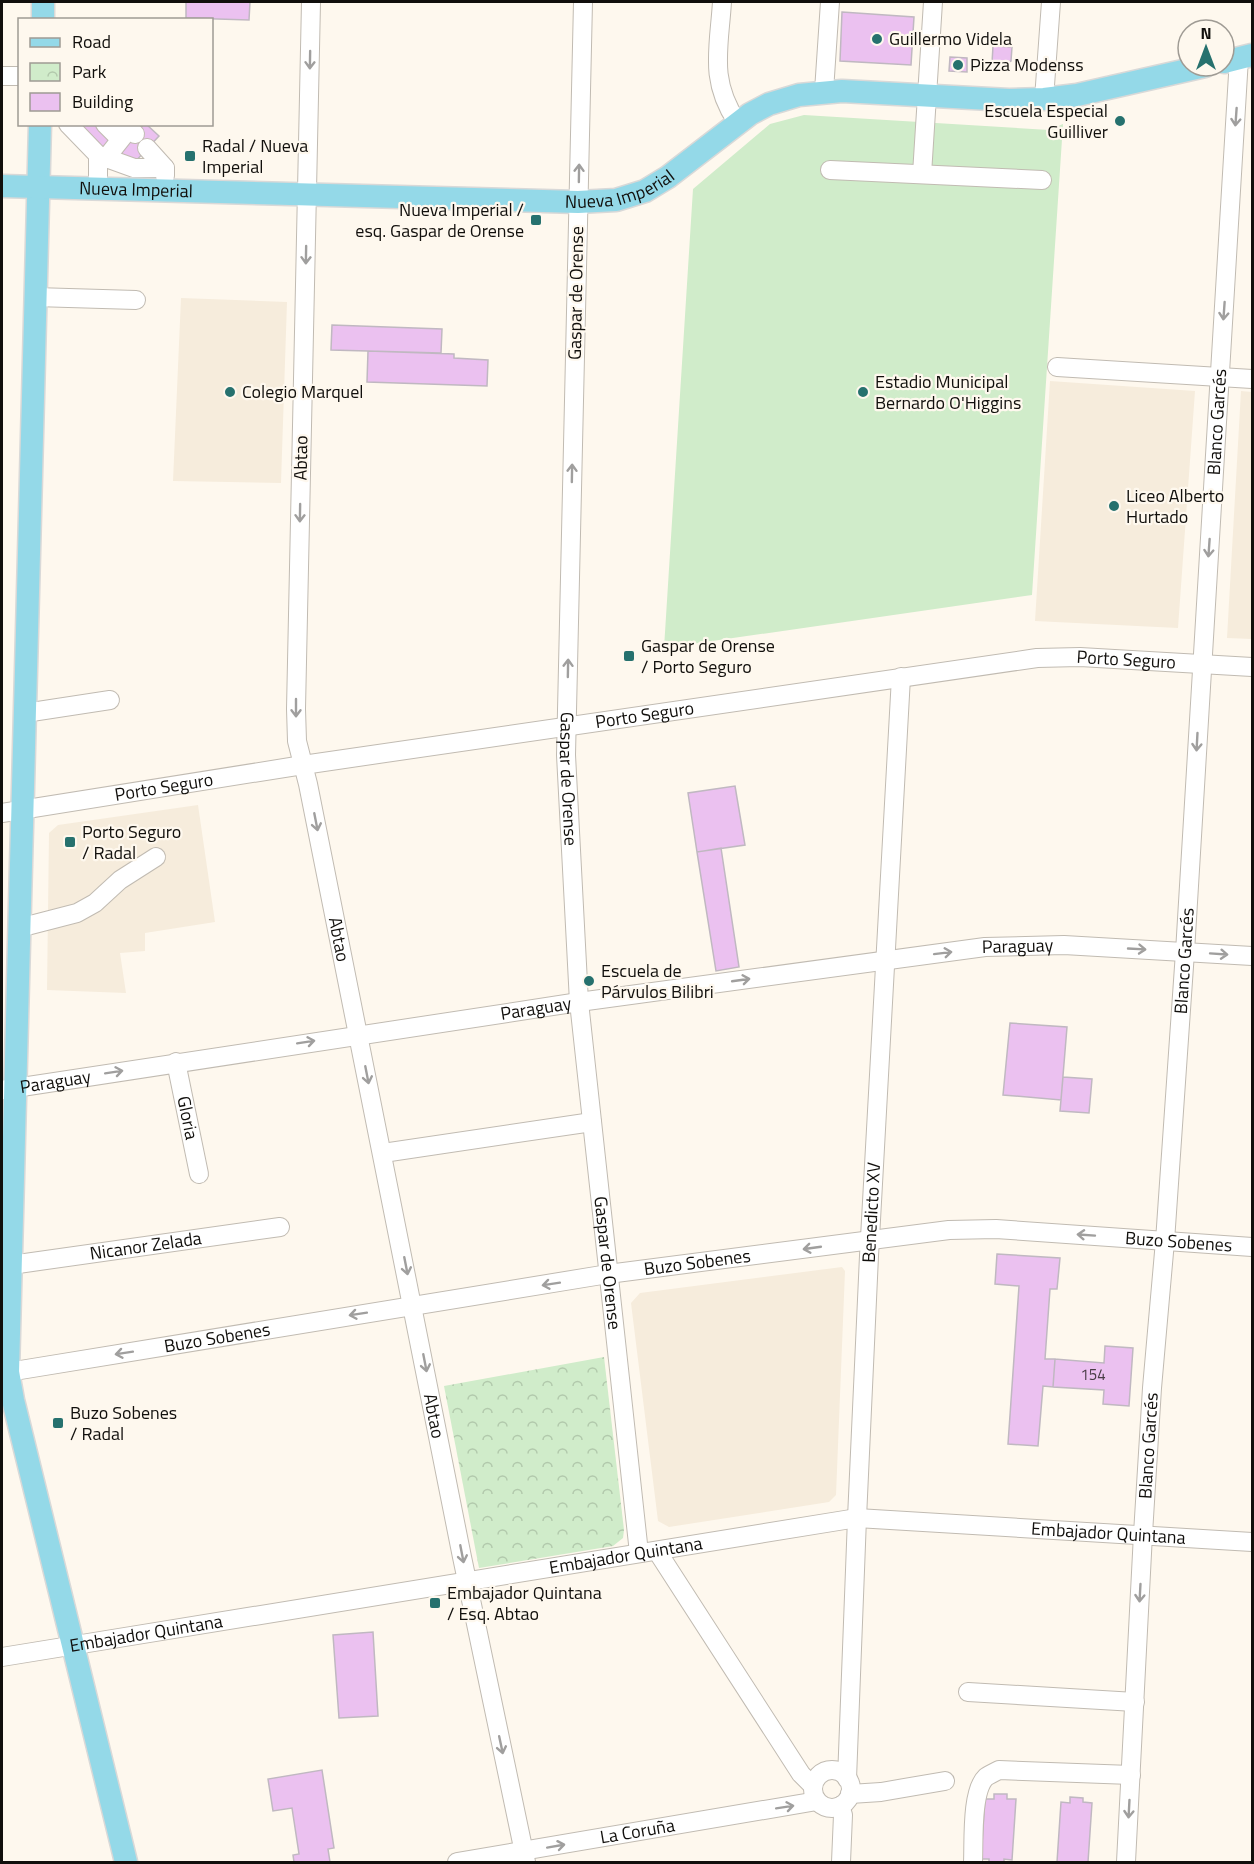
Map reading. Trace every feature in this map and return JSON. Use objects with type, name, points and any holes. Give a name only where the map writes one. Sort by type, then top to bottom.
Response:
[{"type":"main road","points":[[43,2],[43,18]]},
{"type":"main road","name":"Nueva Imperial","points":[[2,186],[98,188],[165,179],[307,194],[616,200],[645,191],[668,177],[737,122],[758,109],[799,95],[824,91],[1009,100],[1044,99],[1077,95],[1176,73]]},
{"type":"main road","points":[[40,126],[25,713],[12,811],[19,928],[8,1089],[11,1265],[5,1373],[126,1863]]},
{"type":"street","name":"Abtao","points":[[311,2],[297,741],[359,1034],[524,1857]]},
{"type":"street","name":"Gaspar de Orense","points":[[583,2],[566,726],[579,1002],[608,1274],[648,1552],[815,1794]]},
{"type":"street","points":[[722,2],[719,86],[737,122]]},
{"type":"street","points":[[824,91],[830,2]]},
{"type":"street","points":[[922,174],[933,2]]},
{"type":"street","points":[[1044,99],[1051,2]]},
{"type":"street","name":"Blanco Garcés","points":[[1126,1863],[1152,1388],[1165,1242],[1185,952],[1239,58]]},
{"type":"street","points":[[2,76],[18,76]]},
{"type":"street","points":[[98,188],[102,156],[127,137],[108,126]]},
{"type":"street","points":[[73,128],[102,156],[165,179]]},
{"type":"street","points":[[147,148],[165,179]]},
{"type":"street","points":[[830,170],[1042,180]]},
{"type":"street","points":[[36,297],[136,300]]},
{"type":"street","points":[[1056,367],[1252,379]]},
{"type":"street","name":"Porto Seguro","points":[[12,811],[303,765],[1050,657],[1252,667]]},
{"type":"street","name":"Benedicto XV","points":[[841,1863],[870,1240],[901,677]]},
{"type":"street","points":[[25,713],[110,700]]},
{"type":"street","points":[[19,928],[77,913],[95,903],[120,880],[156,857]]},
{"type":"street","name":"Paraguay","points":[[8,1089],[579,1002],[985,947],[1036,944],[1252,956]]},
{"type":"street","name":"Gloria","points":[[176,1062],[199,1174]]},
{"type":"street","points":[[383,1153],[592,1122]]},
{"type":"street","name":"Nicanor Zelada","points":[[11,1265],[280,1227]]},
{"type":"street","name":"Buzo Sobenes","points":[[5,1373],[608,1274],[949,1230],[980,1228],[1252,1247]]},
{"type":"street","name":"Embajador Quintana","points":[[2,1657],[857,1518],[1252,1542]]},
{"type":"street","points":[[968,1692],[1135,1702]]},
{"type":"street","points":[[848,1750],[841,1761],[830,1771],[817,1777],[815,1794],[828,1808],[846,1793],[881,1792],[945,1781]]},
{"type":"street","points":[[973,1863],[979,1789],[986,1778],[999,1770],[1131,1775]]},
{"type":"street","points":[[830,1771],[840,1773],[846,1793]]},
{"type":"street","name":"La Coruña","points":[[457,1863],[524,1857],[815,1794]]},
{"type":"shaded area","name":"Colegio Marquel","points":[[181,298],[287,302],[281,483],[173,481]]},
{"type":"shaded area","name":"Liceo Alberto Hurtado","points":[[1050,381],[1195,391],[1178,628],[1035,621]]},
{"type":"shaded area","points":[[1241,391],[1252,392],[1252,639],[1227,638]]},
{"type":"shaded area","points":[[198,805],[215,922],[145,933],[145,951],[120,953],[126,993],[47,990],[49,833],[58,825]]},
{"type":"shaded area","points":[[842,1267],[845,1271],[836,1495],[829,1502],[669,1527],[658,1521],[631,1303],[640,1293]]},
{"type":"green space","name":"Estadio Municipal Bernardo O'Higgins","points":[[804,115],[1049,130],[1063,124],[1032,595],[664,648],[693,189],[770,124]]},
{"type":"green space","points":[[604,1357],[624,1530],[623,1538],[613,1546],[479,1568],[444,1386]]},
{"type":"building","points":[[186,2],[250,2],[249,20],[186,18]]},
{"type":"building","name":"Guillermo Videla","points":[[842,12],[914,17],[911,65],[840,61]]},
{"type":"building","points":[[993,46],[1012,47],[1011,61],[1006,64],[992,63]]},
{"type":"building","name":"Pizza Modenss","points":[[950,57],[967,58],[967,72],[949,71]]},
{"type":"building","points":[[75,126],[105,126],[115,135],[102,150]]},
{"type":"building","points":[[142,126],[148,126],[159,136],[133,164],[119,151]]},
{"type":"building","points":[[332,325],[442,329],[441,353],[331,350]]},
{"type":"building","points":[[368,351],[454,354],[454,358],[488,360],[487,386],[367,382]]},
{"type":"building","points":[[735,786],[745,845],[697,852],[688,793]]},
{"type":"building","points":[[721,848],[739,967],[716,971],[697,852]]},
{"type":"building","points":[[1010,1023],[1067,1027],[1061,1100],[1003,1095]]},
{"type":"building","points":[[1063,1077],[1092,1079],[1089,1113],[1060,1111]]},
{"type":"building","points":[[997,1254],[1060,1258],[1057,1289],[1050,1289],[1045,1359],[1055,1359],[1053,1387],[1043,1386],[1038,1446],[1008,1444],[1019,1286],[995,1284]]},
{"type":"building","points":[[1105,1346],[1133,1348],[1129,1406],[1103,1404],[1104,1390],[1053,1387],[1055,1359],[1104,1363]]},
{"type":"building","points":[[373,1632],[378,1716],[339,1718],[333,1635]]},
{"type":"building","points":[[322,1770],[334,1848],[328,1849],[330,1862],[294,1862],[293,1855],[299,1854],[292,1808],[273,1811],[268,1779]]},
{"type":"building","points":[[994,1794],[1007,1794],[1007,1799],[1016,1799],[1012,1860],[1004,1859],[1004,1862],[989,1862],[989,1859],[981,1859],[985,1799],[994,1799]]},
{"type":"building","points":[[1070,1797],[1083,1798],[1083,1802],[1092,1803],[1088,1862],[1057,1862],[1061,1802],[1070,1803]]},
{"type":"place","name":"Guillermo Videla","points":[[877,39]]},
{"type":"place","name":"Pizza Modenss","points":[[958,65]]},
{"type":"place","name":"Escuela Especial Guilliver","points":[[1120,121]]},
{"type":"place","name":"Radal / Nueva Imperial","points":[[190,156]]},
{"type":"place","name":"Nueva Imperial / esq. Gaspar de Orense","points":[[536,220]]},
{"type":"place","name":"Colegio Marquel","points":[[230,392]]},
{"type":"place","name":"Estadio Municipal Bernardo O'Higgins","points":[[863,392]]},
{"type":"place","name":"Liceo Alberto Hurtado","points":[[1114,506]]},
{"type":"place","name":"Gaspar de Orense / Porto Seguro","points":[[629,656]]},
{"type":"place","name":"Porto Seguro / Radal","points":[[70,842]]},
{"type":"place","name":"Escuela de Párvulos Bilibri","points":[[589,981]]},
{"type":"place","name":"Buzo Sobenes / Radal","points":[[58,1423]]},
{"type":"place","name":"Embajador Quintana / Esq. Abtao","points":[[435,1603]]}]
